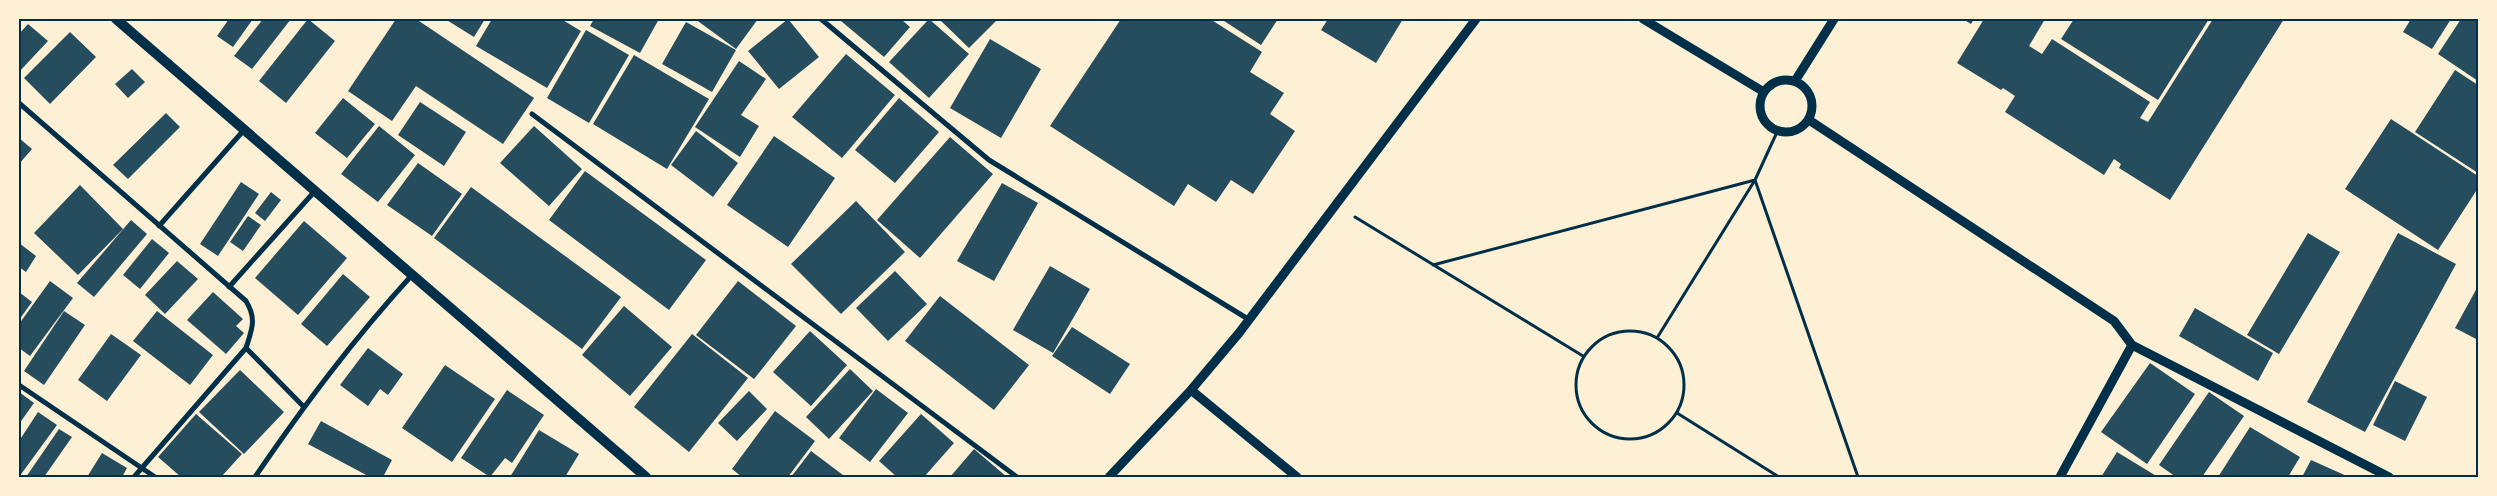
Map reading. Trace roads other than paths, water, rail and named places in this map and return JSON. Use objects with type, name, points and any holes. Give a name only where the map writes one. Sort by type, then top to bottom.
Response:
[{"type":"main road","points":[[116,19],[646,477]]},
{"type":"street","points":[[821,19],[989,160],[1248,319]]},
{"type":"street","points":[[1109,477],[1191,390],[1240,333],[1248,319],[1476,19]]},
{"type":"street","points":[[1643,19],[1764,92]]},
{"type":"street","points":[[1795,81],[1834,19]]},
{"type":"street","points":[[1783,80],[1795,81],[1804,87],[1811,97],[1812,108],[1809,120],[1801,128],[1790,131],[1778,130],[1768,124],[1762,114],[1760,103],[1764,92],[1772,84],[1783,80]]},
{"type":"street","points":[[19,102],[246,301],[253,313],[252,328],[246,348],[134,477]]},
{"type":"street","points":[[532,114],[1017,477]]},
{"type":"street","points":[[1809,120],[2114,321],[2132,345],[2389,477]]},
{"type":"street","points":[[159,226],[245,130]]},
{"type":"street","points":[[230,287],[316,191]]},
{"type":"street","points":[[255,477],[303,406],[360,333],[412,275]]},
{"type":"street","points":[[2060,477],[2132,345]]},
{"type":"street","points":[[246,348],[303,406]]},
{"type":"street","points":[[19,385],[155,477]]},
{"type":"street","points":[[1191,390],[1297,477]]}]
